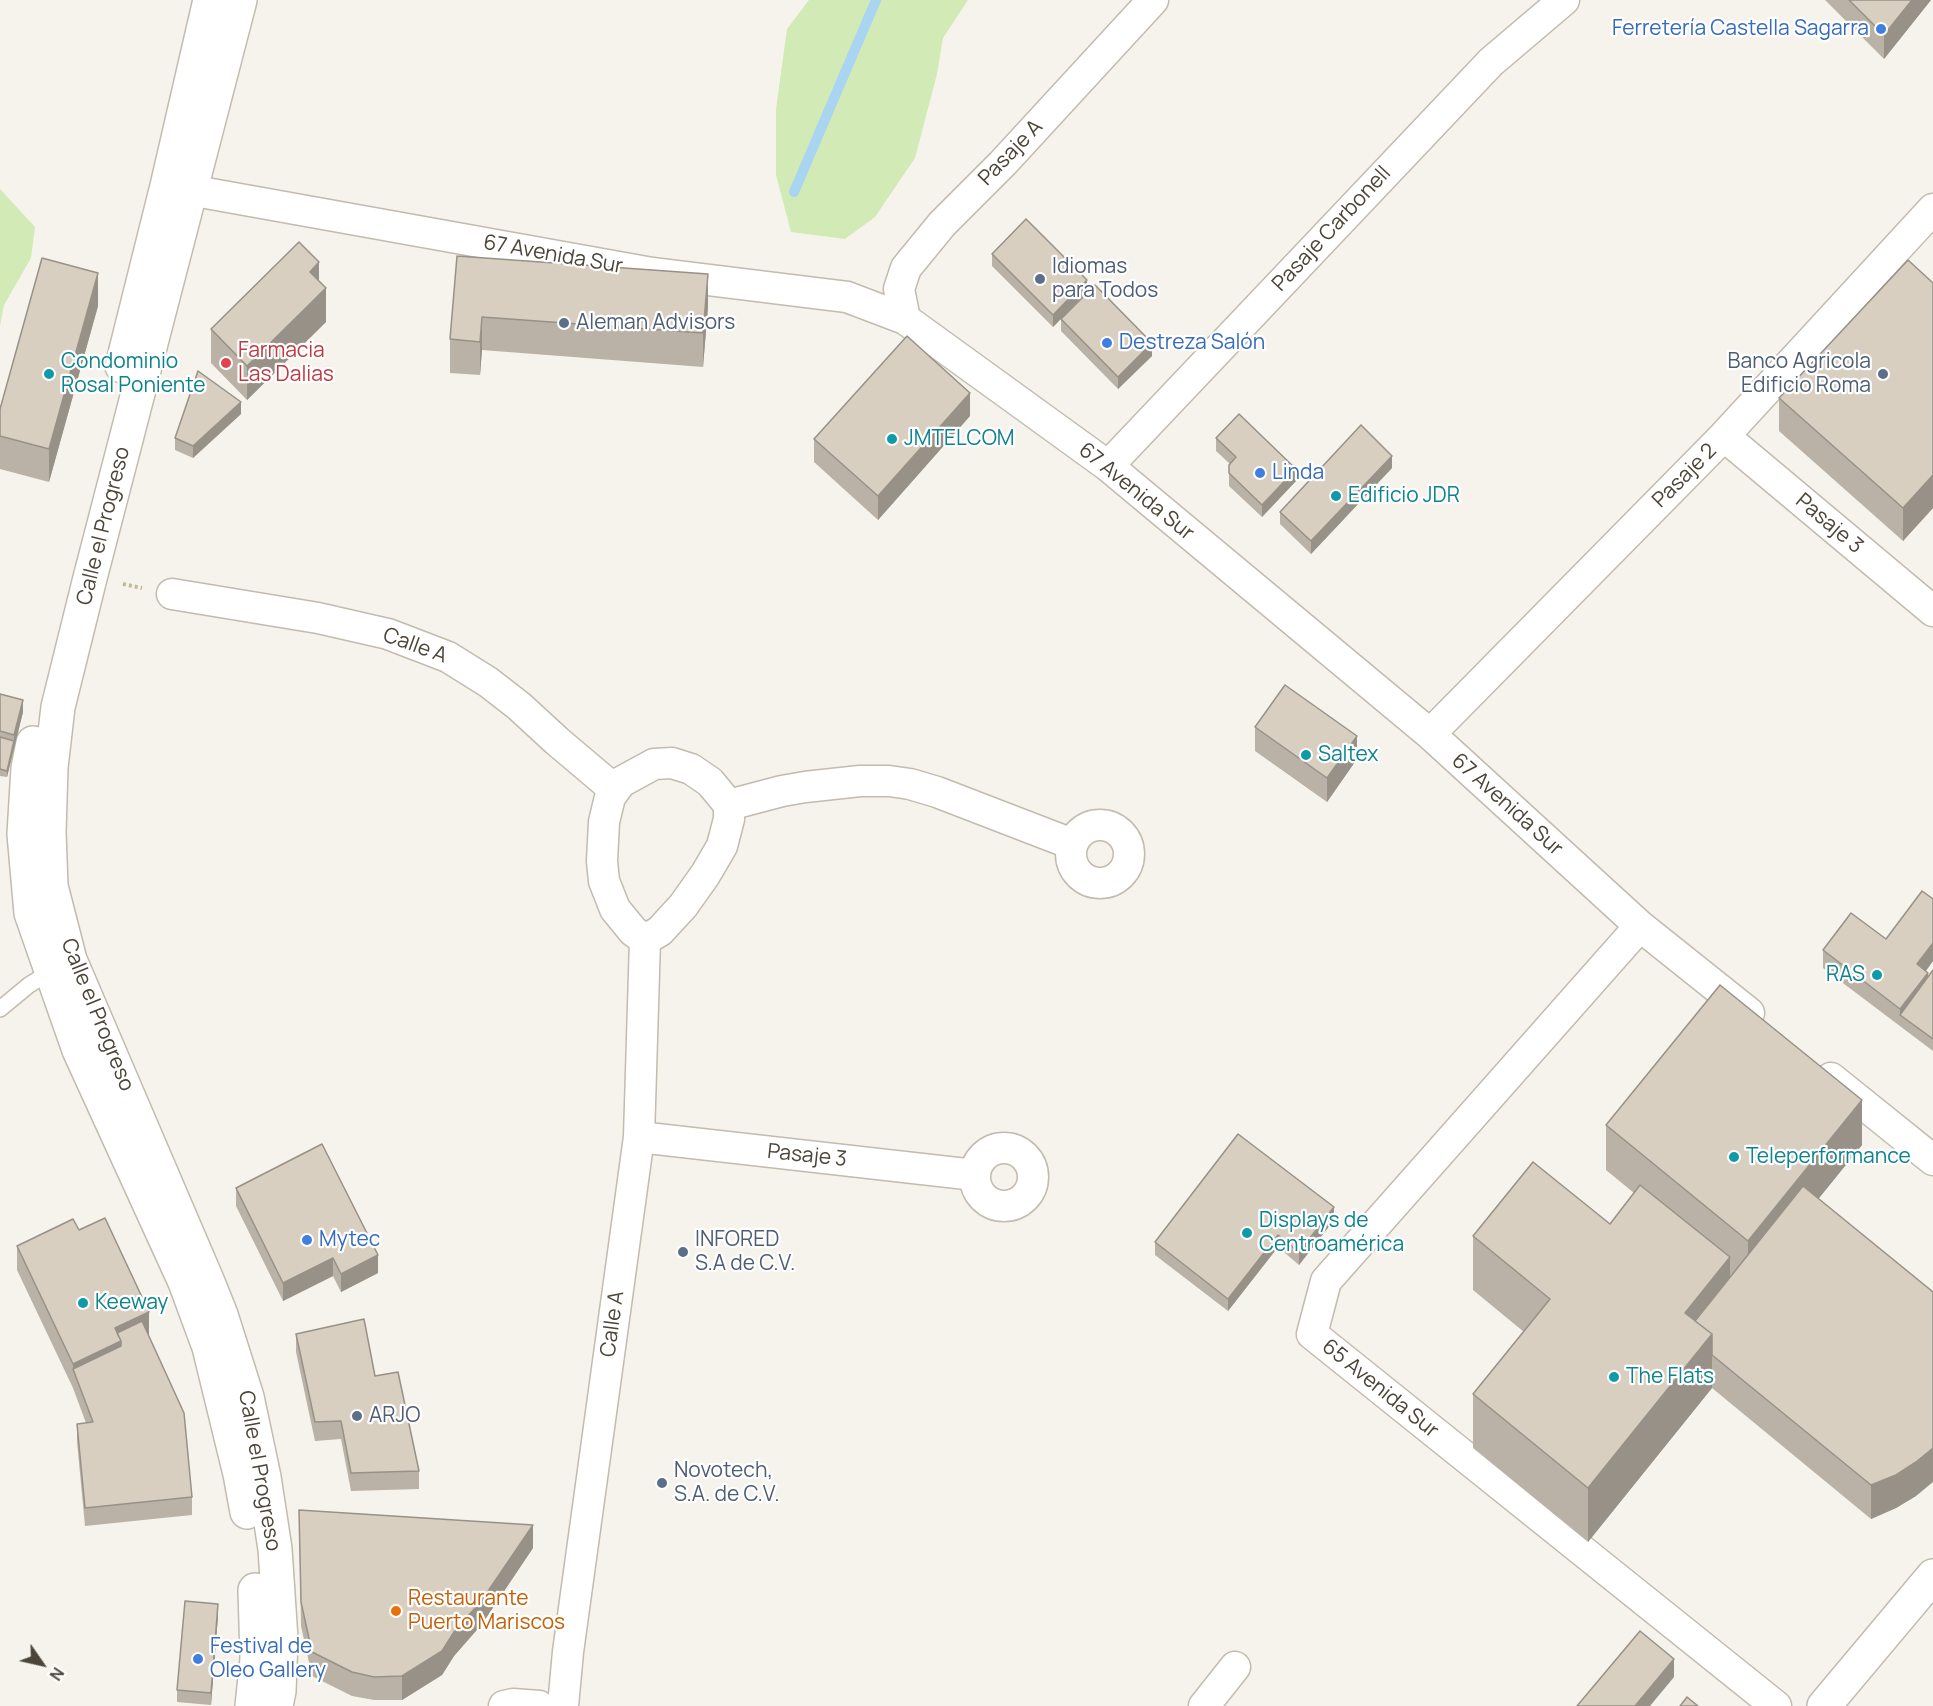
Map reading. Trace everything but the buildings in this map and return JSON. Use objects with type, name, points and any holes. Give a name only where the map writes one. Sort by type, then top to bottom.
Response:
[{"type":"street","name":"Calle el Progreso","points":[[210,0],[179,188],[90,578],[58,707],[51,767],[49,832],[51,886],[61,966],[79,1050],[184,1282],[209,1347],[240,1474],[252,1541],[258,1659],[252,1706]]},
{"type":"street","name":"Calle el Progreso","points":[[240,0],[179,188],[66,588],[42,687],[28,768],[24,834],[31,913],[61,966],[207,1280],[248,1397],[275,1549],[281,1639],[279,1691],[276,1706]]},
{"type":"street","name":"Pasaje A","points":[[905,319],[898,289],[906,268],[942,224],[1003,163],[1153,0]]},
{"type":"street","name":"Pasaje Carbonell","points":[[1108,466],[1491,62],[1564,0]]},
{"type":"street","name":"67 Avenida Sur","points":[[179,188],[652,273],[847,297],[905,319],[1108,466],[1430,734],[1640,926],[1768,1028]]},
{"type":"street","name":"Pasaje 2","points":[[1430,734],[1724,436],[1933,209]]},
{"type":"street","name":"Pasaje 3","points":[[1724,436],[1933,611]]},
{"type":"street","name":"Calle A","points":[[172,594],[318,618],[387,634],[448,657],[488,681],[615,789]]},
{"type":"street","points":[[672,763],[691,769],[710,782],[729,805],[726,833],[718,854],[705,875],[660,932],[645,940],[633,931],[615,909],[604,881],[602,861],[604,822],[610,797],[621,782],[654,764],[672,763]]},
{"type":"street","points":[[729,805],[805,787],[860,781],[889,781],[937,792],[1072,844]]},
{"type":"street","name":"65 Avenida Sur","points":[[1640,926],[1326,1281],[1312,1334],[1776,1706]]},
{"type":"street","name":"Calle A","points":[[563,1706],[639,1137],[645,940]]},
{"type":"street","points":[[1814,1065],[1933,1160]]},
{"type":"street","name":"Pasaje 3","points":[[639,1137],[975,1175]]},
{"type":"street","points":[[1824,1706],[1933,1576]]},
{"type":"street","points":[[1204,1706],[1235,1667]]},
{"type":"street","points":[[504,1706],[513,1704],[539,1706]]},
{"type":"lane","points":[[0,1009],[29,985],[61,966]]},
{"type":"path","points":[[90,578],[172,594]]},
{"type":"green space","points":[[809,0],[968,0],[943,38],[937,74],[915,158],[875,217],[845,239],[791,232],[776,175],[776,109],[787,29]]},
{"type":"green space","points":[[0,189],[35,227],[31,258],[4,305],[0,326]]},
{"type":"waterway","points":[[794,192],[876,0]]},
{"type":"place","name":"Ferretería Castella Sagarra","points":[[1881,29]]},
{"type":"place","name":"Idiomas para Todos","points":[[1040,279]]},
{"type":"place","name":"Aleman Advisors","points":[[564,323]]},
{"type":"place","name":"Destreza Salón","points":[[1107,343]]},
{"type":"place","name":"Farmacia Las Dalias","points":[[226,363]]},
{"type":"place","name":"Condominio Rosal Poniente","points":[[49,374]]},
{"type":"place","name":"Banco Agricola Edificio Roma","points":[[1883,374]]},
{"type":"place","name":"JMTELCOM","points":[[892,439]]},
{"type":"place","name":"Linda","points":[[1260,473]]},
{"type":"place","name":"Edificio JDR","points":[[1336,496]]},
{"type":"place","name":"Saltex","points":[[1306,755]]},
{"type":"place","name":"RAS","points":[[1877,975]]},
{"type":"place","name":"Teleperformance","points":[[1734,1157]]},
{"type":"place","name":"Displays de Centroamérica","points":[[1247,1233]]},
{"type":"place","name":"Mytec","points":[[307,1240]]},
{"type":"place","name":"INFORED S.A de C.V.","points":[[683,1252]]},
{"type":"place","name":"Keeway","points":[[83,1303]]},
{"type":"place","name":"The Flats","points":[[1614,1377]]},
{"type":"place","name":"ARJO","points":[[357,1416]]},
{"type":"place","name":"Novotech, S.A. de C.V.","points":[[662,1483]]},
{"type":"place","name":"Restaurante Puerto Mariscos","points":[[396,1611]]},
{"type":"place","name":"Festival de Oleo Gallery","points":[[198,1659]]}]
